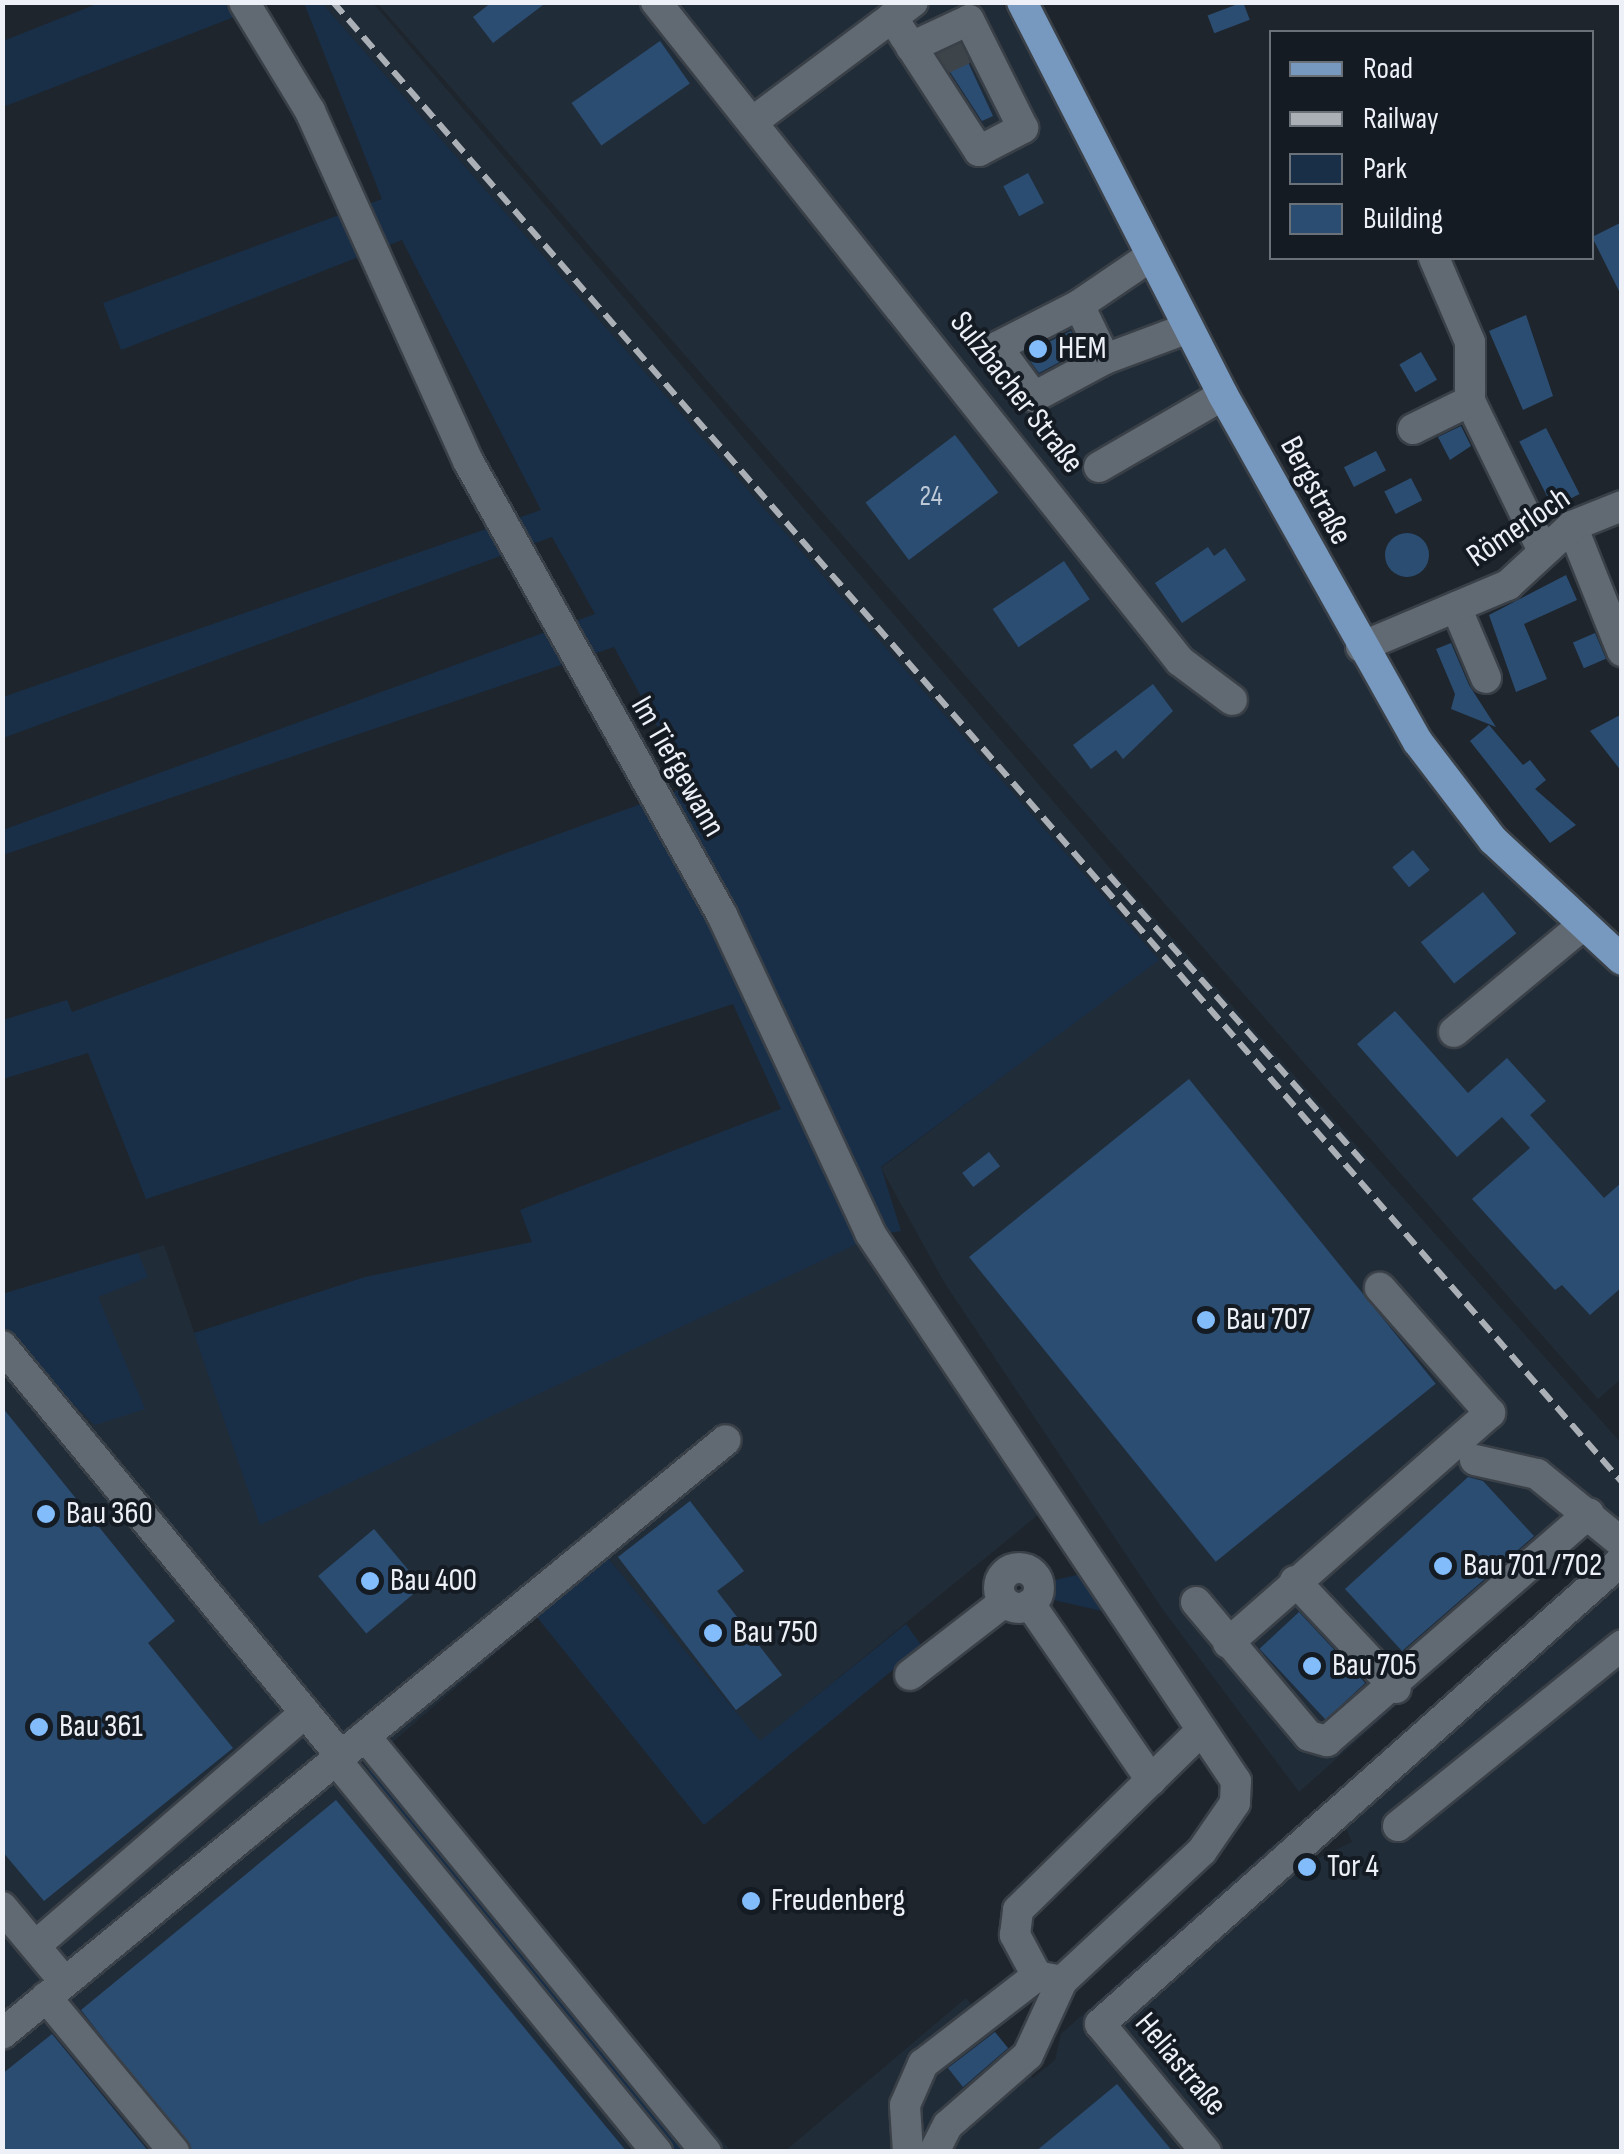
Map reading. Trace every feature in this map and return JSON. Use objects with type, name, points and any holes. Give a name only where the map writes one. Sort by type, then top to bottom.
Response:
[{"type":"main road","name":"Bergstraße","points":[[1022,2],[1223,395],[1361,647],[1460,798],[1582,926],[1622,960]]},
{"type":"street","name":"Im Tiefgewann","points":[[244,2],[310,112],[468,462],[722,915],[870,1234],[1236,1781],[1234,1803],[1202,1851],[1049,1978],[923,2064],[907,2092],[908,2142]]},
{"type":"street","name":"Sulzbacher Straße","points":[[656,2],[754,120],[1180,662],[1232,700]]},
{"type":"street","points":[[754,120],[902,10],[924,59],[979,151],[1023,128],[974,44],[969,20],[924,59]]},
{"type":"street","points":[[1151,256],[1079,305],[996,346],[1034,397],[1106,359],[1188,328]]},
{"type":"street","points":[[1435,260],[1470,342],[1470,401],[1543,551]]},
{"type":"street","points":[[1079,305],[1106,359]]},
{"type":"street","points":[[1098,467],[1223,395]]},
{"type":"street","points":[[1413,428],[1470,401]]},
{"type":"street","name":"Römerloch","points":[[1361,647],[1508,585],[1572,526],[1622,506]]},
{"type":"street","points":[[1572,526],[1622,651]]},
{"type":"street","name":"Römerloch","points":[[1456,607],[1486,678]]},
{"type":"street","points":[[1454,1032],[1582,926]]},
{"type":"street","points":[[1228,1643],[1490,1413],[1380,1288]]},
{"type":"street","points":[[2,1346],[305,1713],[347,1751],[706,2152]]},
{"type":"street","points":[[2,2034],[726,1440]]},
{"type":"street","points":[[1475,1460],[1536,1474],[1590,1513],[1622,1544]]},
{"type":"street","points":[[1196,1602],[1309,1736],[1328,1741],[1396,1688],[1590,1513]]},
{"type":"street","points":[[910,1675],[1018,1588],[1079,1548]]},
{"type":"street","name":"Heliastraße","points":[[1206,2152],[1100,2024],[1320,1823],[1622,1560]]},
{"type":"street","points":[[1295,1581],[1396,1688]]},
{"type":"street","points":[[1018,1588],[1151,1780]]},
{"type":"street","points":[[1398,1826],[1622,1646]]},
{"type":"street","points":[[35,1946],[305,1713]]},
{"type":"street","points":[[908,2142],[943,2146],[1028,2055],[1049,1978],[1015,1935],[1018,1910],[1202,1730]]},
{"type":"street","points":[[347,1751],[658,2152]]},
{"type":"street","points":[[227,1782],[263,1820]]},
{"type":"street","points":[[124,1870],[155,1908]]},
{"type":"street","points":[[2,1906],[35,1946],[56,1990],[174,2152]]},
{"type":"shaded area","points":[[322,3],[373,3],[1109,867],[1621,1443],[1621,1556],[1597,1527],[1299,1792],[1161,1607],[944,1282],[881,1168],[1158,959]]},
{"type":"shaded area","points":[[377,3],[1002,3],[1398,742],[1446,808],[1621,978],[1621,1379],[1598,1399]]},
{"type":"shaded area","points":[[876,1234],[1050,1505],[760,1742],[607,1557],[388,1746],[731,2151],[3,2152],[3,1294],[164,1245],[260,1524]]},
{"type":"shaded area","points":[[1621,1583],[1621,2151],[784,2152],[966,1998],[1033,2078],[1055,2060],[1061,2034],[1274,1844],[1296,1869],[1352,1842],[1343,1821]]},
{"type":"green space","points":[[99,3],[270,3],[3,107],[3,41]]},
{"type":"green space","points":[[304,3],[322,3],[1159,960],[881,1167],[901,1231],[876,1235],[260,1525],[194,1333],[365,1277],[532,1242],[520,1210],[781,1109],[733,1004],[146,1199],[88,1053],[3,1079],[3,1020],[67,1000],[72,1012],[690,786],[614,647],[3,855],[3,830],[595,614],[552,537],[3,738],[3,697],[541,510],[402,240],[121,350],[103,303],[382,199]]},
{"type":"green space","points":[[138,1253],[148,1277],[98,1297],[145,1409],[95,1425],[3,1337],[2,1294]]},
{"type":"green space","points":[[607,1557],[760,1741],[906,1624],[922,1646],[704,1825],[537,1617]]},
{"type":"green space","points":[[1084,1577],[1102,1611],[1045,1598],[1055,1580]]},
{"type":"green space","points":[[373,1769],[693,2151],[673,2151],[364,1777]]},
{"type":"building","points":[[492,2],[547,2],[493,43],[473,17]]},
{"type":"building","points":[[1243,2],[1250,20],[1214,33],[1208,16]]},
{"type":"building","points":[[660,41],[690,84],[601,146],[572,103]]},
{"type":"building","points":[[960,45],[993,116],[982,121],[939,55]]},
{"type":"building","points":[[1028,173],[1044,203],[1019,216],[1003,186]]},
{"type":"building","points":[[1622,222],[1622,297],[1594,241],[1594,236]]},
{"type":"building","points":[[1526,315],[1553,396],[1523,410],[1489,331]]},
{"type":"building","points":[[1071,331],[1080,351],[1039,373],[1025,354]]},
{"type":"building","points":[[1421,352],[1437,380],[1415,392],[1399,364]]},
{"type":"building","points":[[1461,426],[1471,446],[1450,460],[1438,437]]},
{"type":"building","points":[[1546,428],[1580,494],[1553,508],[1519,442]]},
{"type":"building","points":[[955,435],[998,493],[909,560],[866,502]]},
{"type":"building","points":[[1376,451],[1386,471],[1354,487],[1344,467]]},
{"type":"building","points":[[1411,478],[1422,500],[1396,514],[1384,492]]},
{"type":"building","points":[[1407,533],[1422,540],[1429,555],[1422,570],[1407,577],[1392,570],[1385,555],[1392,540]]},
{"type":"building","points":[[1208,547],[1214,556],[1225,548],[1246,580],[1182,623],[1155,583]]},
{"type":"building","points":[[1064,561],[1090,599],[1018,647],[993,609]]},
{"type":"building","points":[[1566,575],[1577,600],[1524,624],[1547,679],[1516,692],[1489,615]]},
{"type":"building","points":[[1595,633],[1606,659],[1584,668],[1573,642]]},
{"type":"building","points":[[1451,643],[1469,685],[1496,727],[1451,709],[1455,694],[1436,649]]},
{"type":"building","points":[[1153,684],[1173,711],[1123,759],[1116,750],[1091,769],[1073,745]]},
{"type":"building","points":[[1622,714],[1622,772],[1590,731]]},
{"type":"building","points":[[1489,725],[1523,765],[1530,760],[1546,780],[1535,789],[1576,825],[1550,843],[1470,741]]},
{"type":"building","points":[[1413,850],[1430,870],[1409,887],[1392,867]]},
{"type":"building","points":[[1483,892],[1516,933],[1454,984],[1421,942]]},
{"type":"building","points":[[1395,1011],[1468,1093],[1507,1058],[1546,1101],[1530,1115],[1604,1198],[1622,1182],[1622,1287],[1590,1315],[1562,1285],[1555,1290],[1472,1199],[1530,1148],[1502,1117],[1457,1157],[1357,1044]]},
{"type":"building","name":"Bau 707","points":[[1189,1079],[1436,1384],[1216,1562],[969,1257]]},
{"type":"building","points":[[989,1152],[1000,1166],[973,1187],[962,1173]]},
{"type":"building","name":"Bau 360","points":[[2,1407],[175,1621],[148,1643],[233,1748],[44,1901],[2,1851]]},
{"type":"building","name":"Bau 701 /702","points":[[1468,1477],[1483,1481],[1534,1536],[1402,1651],[1345,1589]]},
{"type":"building","name":"Bau 750","points":[[690,1501],[744,1571],[717,1591],[782,1675],[736,1710],[618,1557]]},
{"type":"building","name":"Bau 400","points":[[374,1529],[422,1586],[366,1633],[318,1576]]},
{"type":"building","name":"Bau 705","points":[[1299,1612],[1365,1683],[1326,1720],[1260,1649]]},
{"type":"building","points":[[336,1800],[627,2152],[192,2152],[81,2010]]},
{"type":"building","points":[[995,2032],[1008,2048],[963,2087],[948,2068]]},
{"type":"building","points":[[52,2034],[149,2152],[2,2152],[2,2074]]},
{"type":"building","points":[[1117,2084],[1173,2152],[1035,2152]]},
{"type":"tunnel","points":[[937,62],[969,47]]},
{"type":"railway","points":[[333,2],[1622,1482]]},
{"type":"railway","points":[[1109,875],[1367,1167]]},
{"type":"place","name":"HEM","points":[[1038,349]]},
{"type":"place","name":"Bau 707","points":[[1206,1320]]},
{"type":"place","name":"Bau 360","points":[[46,1514]]},
{"type":"place","name":"Bau 701 /702","points":[[1443,1566]]},
{"type":"place","name":"Bau 400","points":[[370,1581]]},
{"type":"place","name":"Bau 750","points":[[713,1633]]},
{"type":"place","name":"Bau 705","points":[[1312,1666]]},
{"type":"place","name":"Bau 361","points":[[39,1727]]},
{"type":"place","name":"Tor 4","points":[[1307,1867]]},
{"type":"place","name":"Freudenberg","points":[[751,1901]]}]
